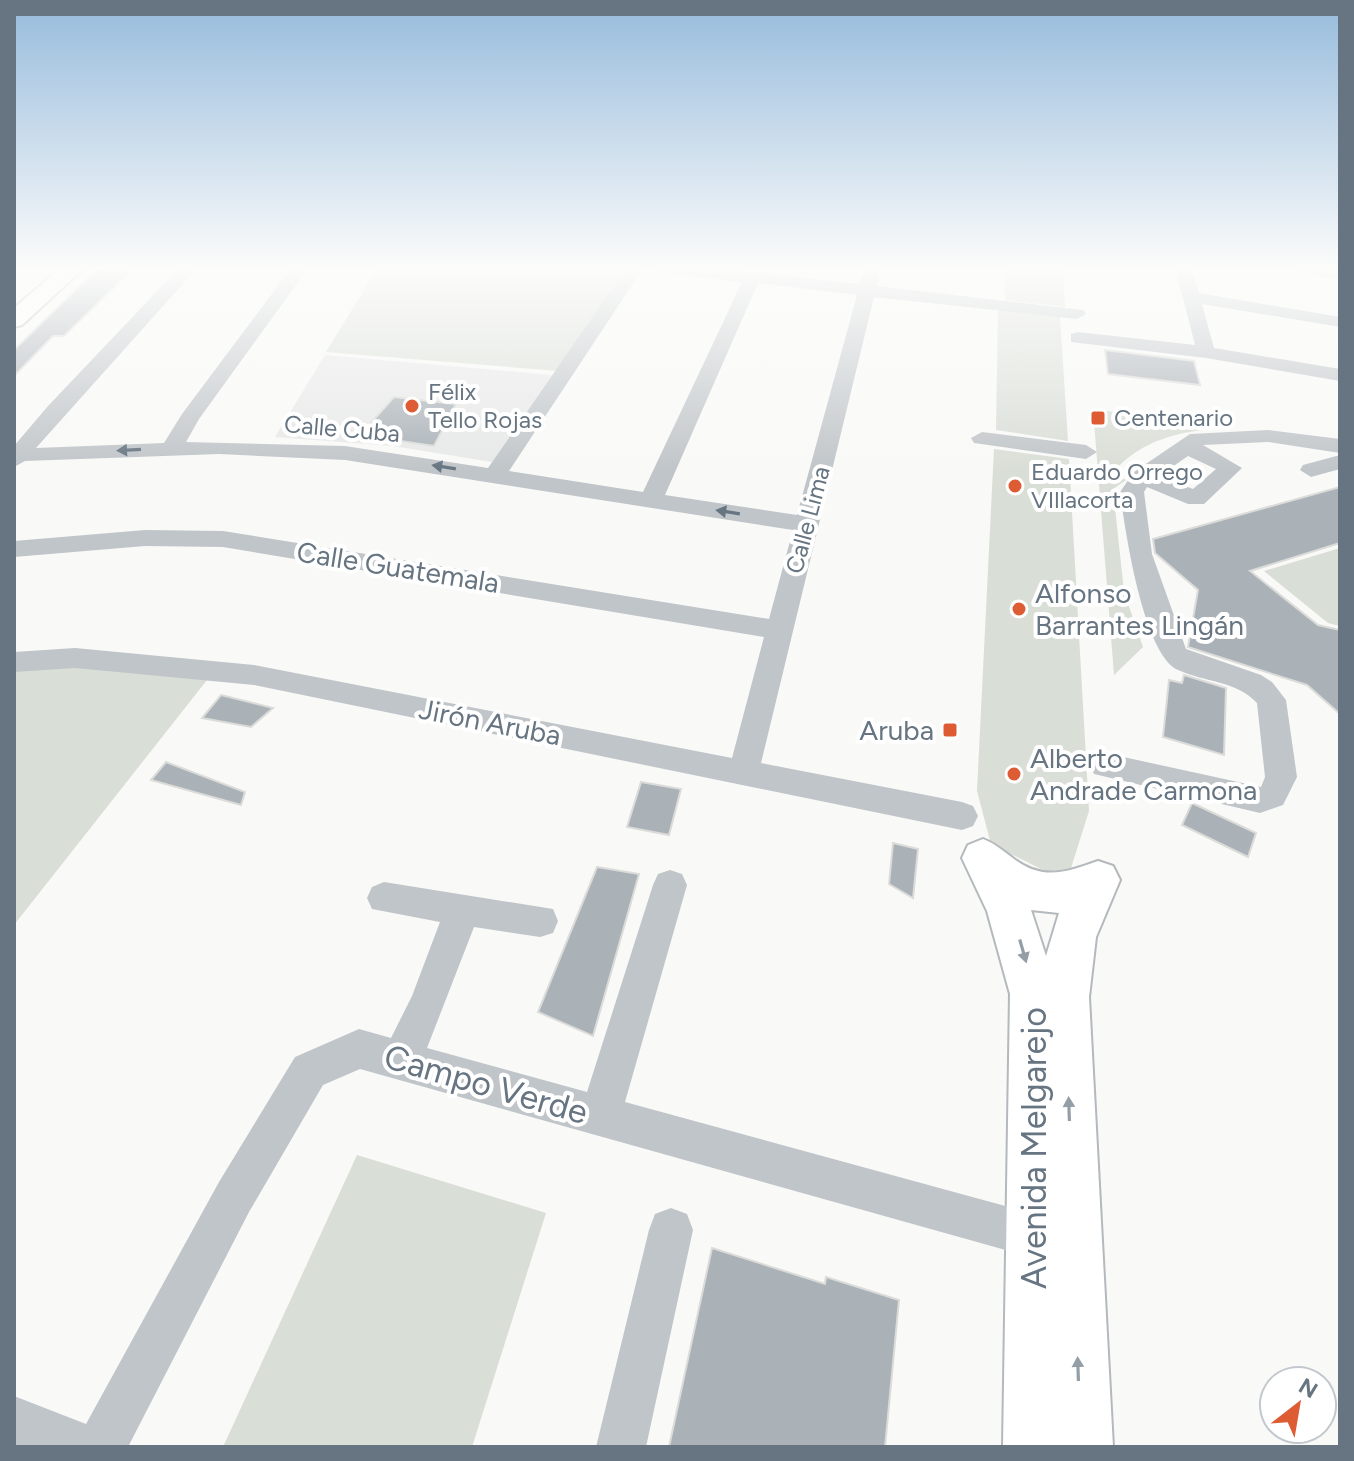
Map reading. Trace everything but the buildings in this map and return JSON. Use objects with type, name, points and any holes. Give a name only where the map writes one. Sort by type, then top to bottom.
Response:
[{"type":"main road","name":"Avenida Melgarejo","points":[[1035,1447],[1034,994],[1009,909],[983,858],[1002,877],[1027,890],[1067,894],[1079,892],[1098,880],[1080,909],[1069,942],[1065,997],[1081,1447]]},
{"type":"street","points":[[15,457],[127,335]]},
{"type":"street","points":[[172,448],[251,335]]},
{"type":"street","points":[[495,475],[590,335]]},
{"type":"street","points":[[651,500],[726,335]]},
{"type":"street","name":"Calle Lima","points":[[743,773],[855,335]]},
{"type":"street","points":[[1201,335],[1206,352]]},
{"type":"street","points":[[1078,338],[1206,352],[1340,375]]},
{"type":"street","points":[[1105,765],[1260,800],[1272,796],[1281,777],[1271,700],[1264,690],[1244,678],[1186,664],[1174,655],[1140,554],[1132,492],[1142,477],[1198,439],[1220,435],[1268,436],[1340,446]]},
{"type":"street","points":[[982,438],[1086,452]]},
{"type":"street","points":[[1142,477],[1196,499],[1231,468],[1185,446]]},
{"type":"street","name":"Calle Cuba","points":[[15,457],[172,448],[261,448],[345,453],[805,524]]},
{"type":"street","points":[[1311,470],[1340,462]]},
{"type":"street","name":"Calle Guatemala","points":[[14,549],[145,538],[223,539],[780,630]]},
{"type":"street","name":"Jirón Aruba","points":[[14,662],[75,658],[254,675],[962,816]]},
{"type":"street","points":[[600,1116],[670,885]]},
{"type":"street","points":[[384,898],[540,921]]},
{"type":"street","points":[[401,1061],[428,1004],[462,910]]},
{"type":"street","name":"Campo Verde","points":[[101,1447],[234,1197],[309,1071],[359,1049],[1034,1236]]},
{"type":"street","points":[[621,1447],[671,1230]]},
{"type":"street","points":[[14,1421],[81,1447]]},
{"type":"shaded area","points":[[336,335],[581,335],[558,371],[326,352]]},
{"type":"shaded area","points":[[998,335],[1061,335],[1068,441],[996,430]]},
{"type":"shaded area","name":"Félix Tello Rojas","points":[[325,355],[552,375],[492,462],[393,446],[275,437]]},
{"type":"shaded area","points":[[1093,409],[1225,427],[1163,439],[1136,452],[1112,474],[1126,480],[1113,489],[1124,592],[1143,647],[1114,675]]},
{"type":"shaded area","points":[[994,449],[1069,459],[1089,811],[1071,868],[1047,872],[991,844],[977,791]]},
{"type":"shaded area","points":[[1340,548],[1340,626],[1328,623],[1264,571]]},
{"type":"shaded area","points":[[71,664],[207,680],[14,925],[14,670]]},
{"type":"shaded area","points":[[357,1155],[546,1213],[472,1447],[223,1447]]},
{"type":"place","name":"Félix Tello Rojas","points":[[412,406]]},
{"type":"place","name":"Centenario","points":[[1098,418]]},
{"type":"place","name":"Eduardo Orrego VIllacorta","points":[[1015,486]]},
{"type":"place","name":"Alfonso Barrantes Lingán","points":[[1019,609]]},
{"type":"place","name":"Aruba","points":[[950,730]]},
{"type":"place","name":"Alberto Andrade Carmona","points":[[1014,774]]}]
